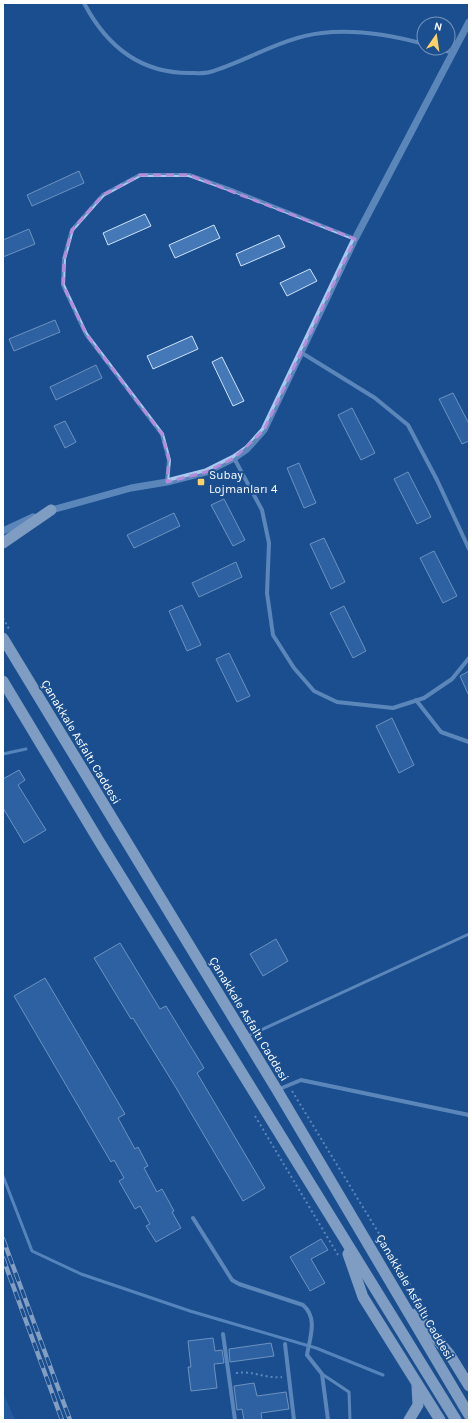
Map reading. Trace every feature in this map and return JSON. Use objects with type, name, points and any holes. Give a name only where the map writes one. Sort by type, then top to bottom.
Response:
[{"type":"highway","points":[[3,543],[51,510]]},
{"type":"highway","name":"Çanakkale Asfaltı Caddesi","points":[[3,638],[277,1090],[469,1415]]},
{"type":"highway","points":[[3,681],[99,841],[456,1420]]},
{"type":"highway","points":[[342,1236],[363,1297],[440,1420]]},
{"type":"highway","points":[[393,1285],[450,1354],[469,1386]]},
{"type":"highway","points":[[409,1420],[418,1405],[417,1383]]},
{"type":"street","points":[[84,3],[94,23],[116,48],[145,65],[177,73],[208,72],[286,42],[321,33],[362,32],[398,37],[416,42]]},
{"type":"street","points":[[456,49],[469,22]]},
{"type":"street","points":[[3,531],[51,510],[131,488],[167,482],[206,472],[234,458],[247,449],[264,430],[355,240],[452,56]]},
{"type":"street","points":[[167,482],[169,460],[162,434],[86,334],[63,285],[64,259],[72,230],[103,195],[140,175],[189,175],[234,191],[355,240]]},
{"type":"street","points":[[302,353],[375,398],[408,425],[437,480],[469,549]]},
{"type":"street","points":[[234,458],[262,510],[269,542],[267,593],[273,635],[294,668],[314,691],[337,702],[393,708],[424,698],[452,679],[469,658]]},
{"type":"street","points":[[416,700],[441,732],[469,742]]},
{"type":"street","points":[[277,1090],[301,1080],[469,1115]]},
{"type":"street","points":[[193,1218],[232,1280],[239,1284],[303,1305],[310,1311],[313,1324],[307,1355],[322,1374],[328,1420]]},
{"type":"street","points":[[223,1334],[235,1420]]},
{"type":"street","points":[[285,1344],[294,1420]]},
{"type":"lane","points":[[244,1037],[469,934]]},
{"type":"lane","points":[[322,1374],[349,1392],[350,1420]]},
{"type":"path","points":[[229,1374],[248,1371],[266,1378],[289,1377]]},
{"type":"highlighted area","points":[[140,175],[189,175],[355,239],[264,430],[234,458],[206,472],[167,482],[169,460],[162,434],[86,334],[63,285],[64,259],[72,230],[103,195]]},
{"type":"shaded area","points":[[3,1392],[15,1420],[3,1420]]},
{"type":"building","points":[[79,171],[84,183],[32,206],[27,195]]},
{"type":"building","points":[[145,214],[151,226],[108,245],[103,233]]},
{"type":"building","points":[[214,225],[220,238],[175,258],[169,245]]},
{"type":"building","points":[[29,229],[35,244],[3,257],[3,240]]},
{"type":"building","points":[[279,235],[285,247],[241,266],[236,254]]},
{"type":"building","points":[[310,269],[317,281],[287,296],[280,283]]},
{"type":"building","points":[[55,320],[60,332],[14,351],[9,339]]},
{"type":"building","points":[[192,336],[198,349],[153,369],[147,356]]},
{"type":"building","points":[[222,357],[244,401],[233,406],[212,362]]},
{"type":"building","points":[[96,365],[102,378],[56,400],[50,387]]},
{"type":"building","points":[[453,393],[469,424],[469,441],[462,444],[439,399]]},
{"type":"building","points":[[352,408],[375,453],[361,460],[338,415]]},
{"type":"building","points":[[65,421],[76,442],[65,448],[54,426]]},
{"type":"building","points":[[299,463],[316,503],[304,508],[287,468]]},
{"type":"building","points":[[408,472],[431,517],[417,524],[394,479]]},
{"type":"building","points":[[224,499],[245,540],[233,546],[211,505]]},
{"type":"building","points":[[174,513],[180,526],[134,548],[127,535]]},
{"type":"building","points":[[324,538],[345,582],[331,589],[310,544]]},
{"type":"building","points":[[434,551],[457,596],[443,603],[420,558]]},
{"type":"building","points":[[236,562],[242,577],[199,597],[192,583]]},
{"type":"building","points":[[182,605],[201,645],[187,651],[169,611]]},
{"type":"building","points":[[344,606],[366,651],[353,658],[330,613]]},
{"type":"building","points":[[229,653],[250,696],[237,702],[216,659]]},
{"type":"building","points":[[469,671],[469,696],[460,676]]},
{"type":"building","points":[[392,718],[414,765],[399,773],[376,726]]},
{"type":"building","points":[[19,770],[25,780],[18,785],[46,830],[24,843],[3,808],[3,779]]},
{"type":"building","points":[[276,939],[288,961],[263,976],[250,954]]},
{"type":"building","points":[[120,943],[160,1009],[166,1006],[204,1068],[197,1073],[265,1188],[243,1201],[175,1086],[133,1018],[131,1019],[94,958]]},
{"type":"building","points":[[45,978],[125,1114],[118,1118],[135,1149],[138,1147],[148,1166],[144,1168],[157,1192],[162,1189],[174,1211],[172,1212],[181,1228],[156,1242],[146,1226],[150,1224],[140,1206],[135,1209],[119,1181],[124,1178],[114,1160],[111,1162],[14,996]]},
{"type":"building","points":[[321,1239],[328,1250],[311,1259],[325,1283],[310,1291],[290,1257]]},
{"type":"building","points":[[213,1338],[215,1351],[222,1350],[224,1363],[214,1364],[217,1388],[191,1391],[188,1367],[191,1367],[188,1341]]},
{"type":"building","points":[[271,1343],[274,1356],[230,1362],[229,1349]]},
{"type":"building","points":[[254,1383],[257,1396],[286,1392],[289,1409],[261,1413],[262,1420],[244,1420],[242,1409],[237,1410],[234,1386]]},
{"type":"waterway","points":[[3,754],[26,749]]},
{"type":"waterway","points":[[3,1176],[32,1251],[81,1274],[190,1311],[316,1348],[383,1375]]},
{"type":"railway","points":[[3,1239],[70,1420]]},
{"type":"railway","points":[[3,1258],[62,1420]]},
{"type":"place","name":"Subay Lojmanları 4","points":[[201,482]]}]
